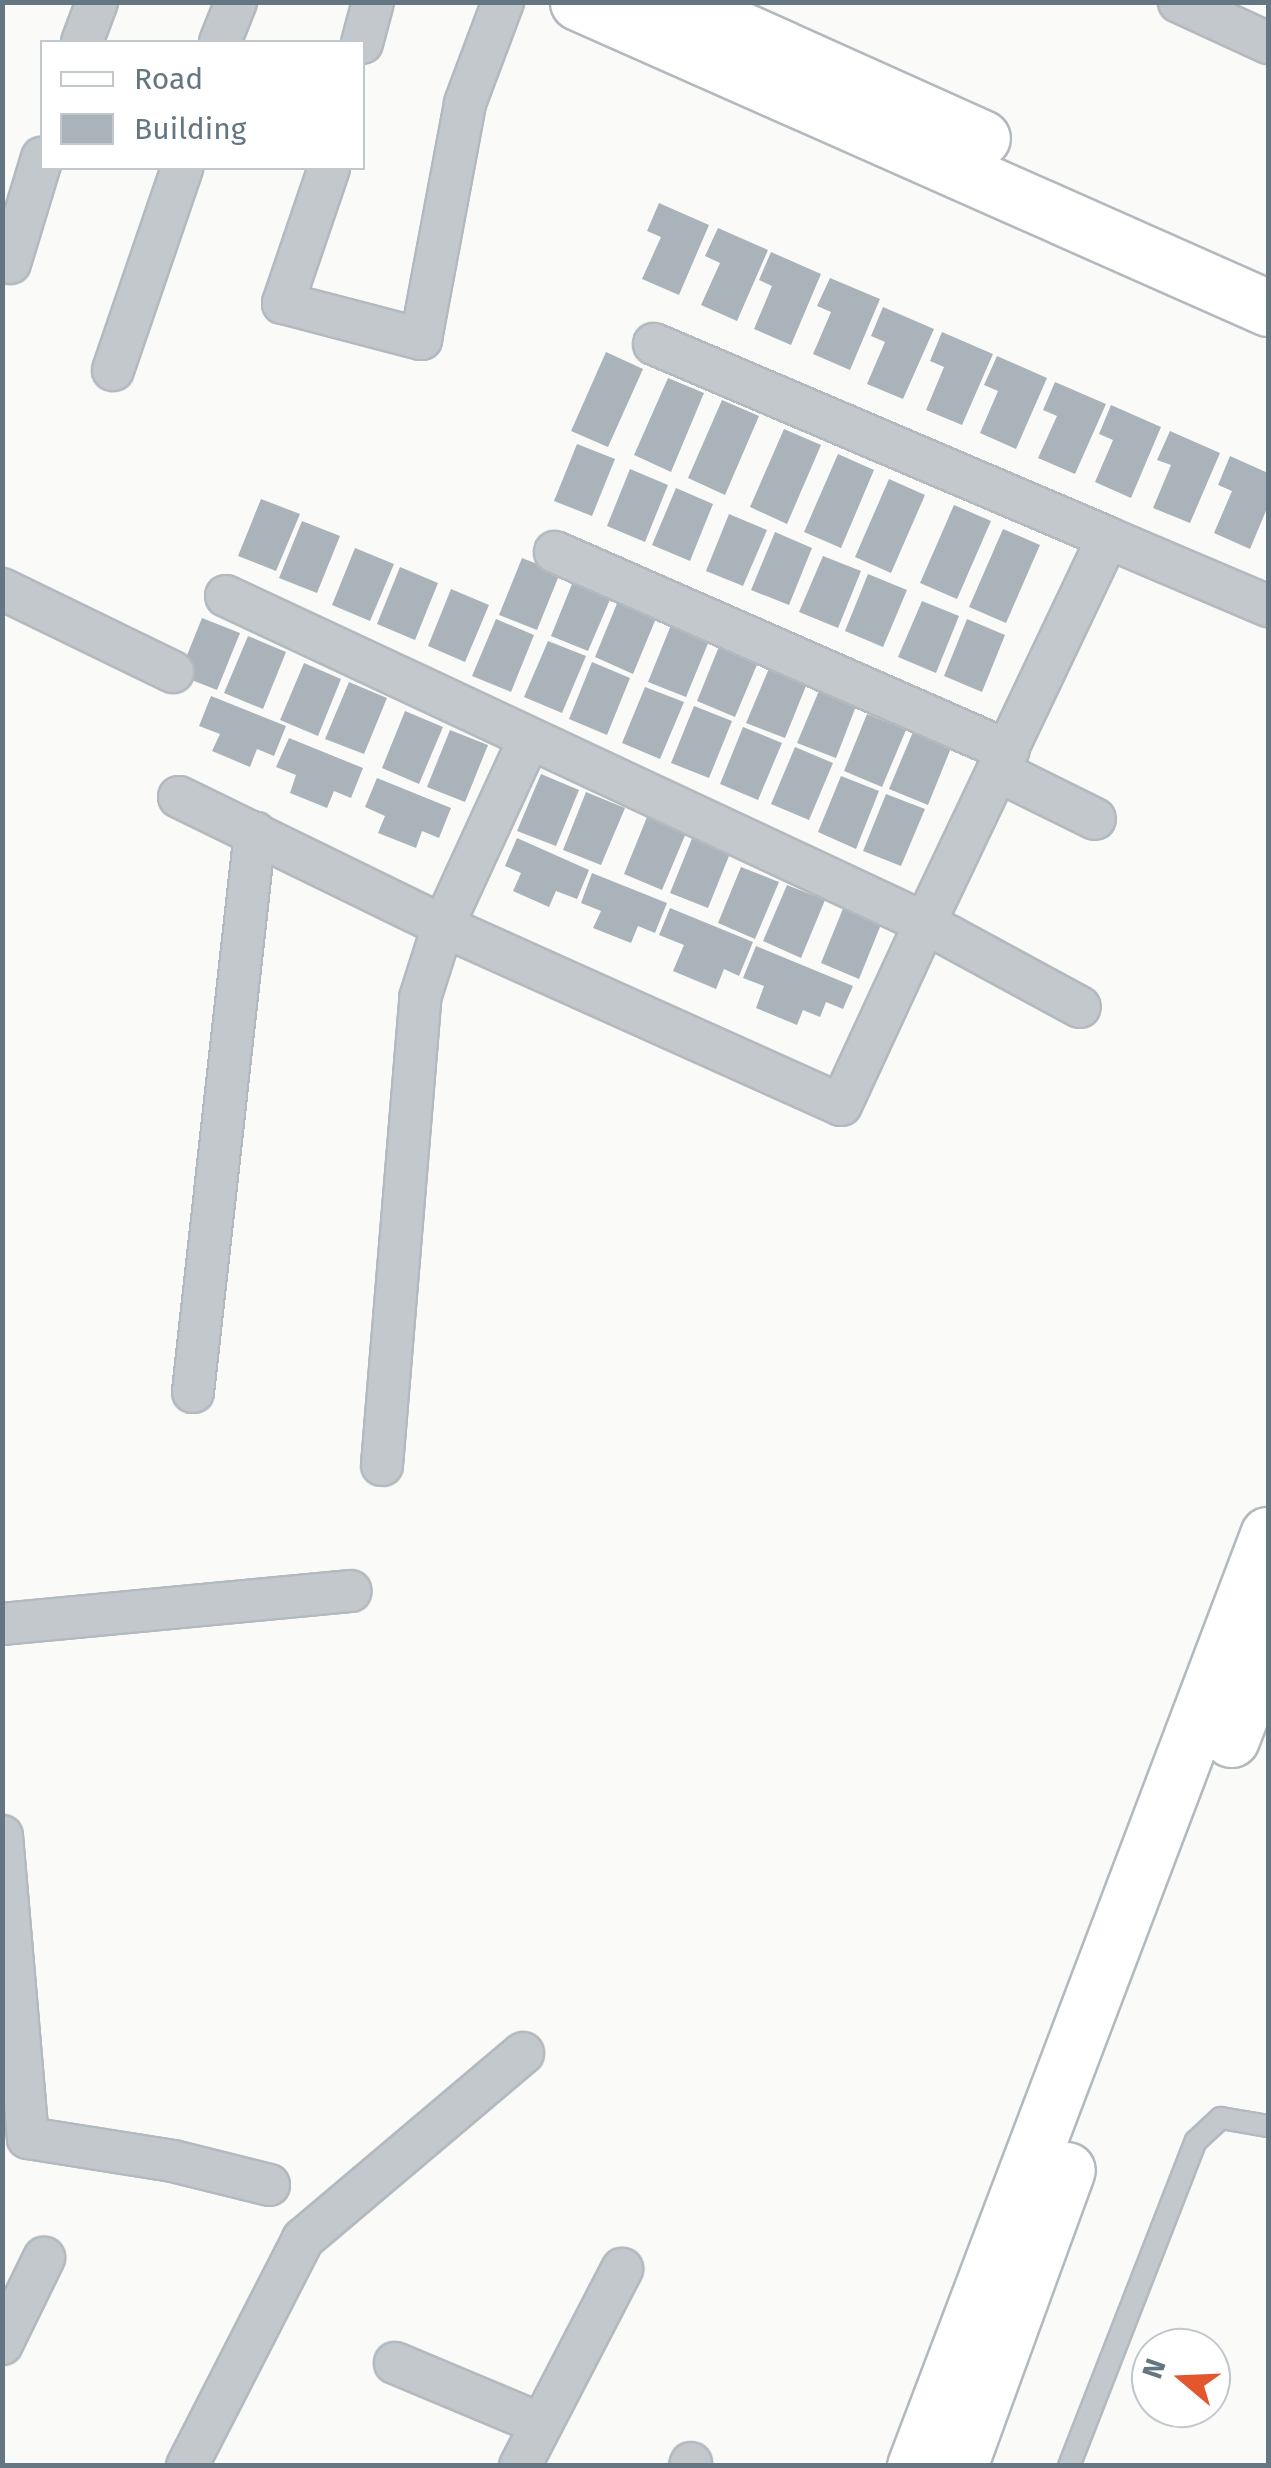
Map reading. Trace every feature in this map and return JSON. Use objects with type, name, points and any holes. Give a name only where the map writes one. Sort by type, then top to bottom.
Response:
[{"type":"street","points":[[83,40],[96,2]]},
{"type":"street","points":[[221,40],[236,2]]},
{"type":"street","points":[[363,40],[373,2]]},
{"type":"street","points":[[328,170],[283,302],[421,339],[465,104],[503,2]]},
{"type":"street","points":[[578,2],[1268,308]]},
{"type":"street","points":[[679,2],[1268,267]]},
{"type":"street","points":[[1179,2],[1268,42]]},
{"type":"street","points":[[10,263],[40,165]]},
{"type":"street","points":[[113,370],[181,170]]},
{"type":"street","points":[[654,344],[1268,606]]},
{"type":"street","points":[[180,796],[443,926],[841,1105],[1108,538]]},
{"type":"street","points":[[555,552],[1003,761],[1096,819]]},
{"type":"street","points":[[2,589],[173,672]]},
{"type":"street","points":[[226,596],[528,741],[925,923],[1080,1006]]},
{"type":"street","points":[[382,1465],[420,998],[443,926],[528,741]]},
{"type":"street","points":[[193,1392],[255,832]]},
{"type":"street","points":[[915,2466],[1268,1536]]},
{"type":"street","points":[[2,1624],[350,1592]]},
{"type":"street","points":[[959,2466],[1132,1990],[1268,1644]]},
{"type":"street","points":[[2,1836],[28,2138],[141,2154],[270,2185]]},
{"type":"street","points":[[188,2466],[302,2239],[522,2053]]},
{"type":"street","points":[[2,2344],[44,2258]]},
{"type":"street","points":[[520,2466],[622,2269]]},
{"type":"street","points":[[395,2363],[541,2424]]},
{"type":"lane","points":[[1069,2466],[1196,2141],[1220,2118],[1268,2126]]},
{"type":"building","points":[[659,203],[709,225],[679,295],[642,279],[661,237],[647,231]]},
{"type":"building","points":[[718,228],[768,250],[737,321],[701,305],[720,263],[705,256]]},
{"type":"building","points":[[771,252],[821,274],[791,345],[754,329],[772,286],[759,280]]},
{"type":"building","points":[[830,278],[880,299],[850,370],[813,354],[831,312],[817,306]]},
{"type":"building","points":[[883,307],[934,329],[903,399],[867,384],[885,342],[871,336]]},
{"type":"building","points":[[942,332],[993,354],[962,425],[926,410],[944,367],[930,361]]},
{"type":"building","points":[[606,352],[643,369],[608,447],[571,431]]},
{"type":"building","points":[[997,356],[1047,378],[1016,449],[980,433],[998,391],[984,385]]},
{"type":"building","points":[[668,378],[704,393],[671,472],[634,455]]},
{"type":"building","points":[[1055,382],[1106,404],[1075,474],[1038,458],[1057,416],[1043,410]]},
{"type":"building","points":[[722,400],[759,416],[725,495],[688,478]]},
{"type":"building","points":[[1111,405],[1161,427],[1131,498],[1095,482],[1113,440],[1099,434]]},
{"type":"building","points":[[784,429],[821,445],[787,524],[750,507]]},
{"type":"building","points":[[1170,431],[1220,453],[1190,523],[1153,508],[1171,465],[1157,460]]},
{"type":"building","points":[[577,444],[615,459],[592,516],[554,501]]},
{"type":"building","points":[[838,454],[874,470],[841,548],[804,532]]},
{"type":"building","points":[[1230,456],[1268,473],[1268,506],[1250,549],[1214,533],[1232,491],[1218,485]]},
{"type":"building","points":[[630,469],[668,485],[645,542],[607,526]]},
{"type":"building","points":[[889,479],[925,495],[891,573],[855,557]]},
{"type":"building","points":[[676,488],[713,504],[690,561],[652,545]]},
{"type":"building","points":[[261,499],[300,514],[276,571],[238,556]]},
{"type":"building","points":[[954,505],[991,521],[957,599],[920,583]]},
{"type":"building","points":[[729,514],[767,530],[743,586],[706,571]]},
{"type":"building","points":[[302,521],[340,536],[317,593],[279,578]]},
{"type":"building","points":[[1003,529],[1040,545],[1006,623],[969,607]]},
{"type":"building","points":[[775,532],[812,548],[789,605],[751,590]]},
{"type":"building","points":[[355,548],[394,564],[370,621],[332,605]]},
{"type":"building","points":[[823,556],[861,571],[838,628],[799,612]]},
{"type":"building","points":[[522,558],[560,573],[537,630],[499,615]]},
{"type":"building","points":[[400,567],[438,583],[415,640],[377,624]]},
{"type":"building","points":[[868,574],[907,590],[883,647],[845,631]]},
{"type":"building","points":[[574,579],[612,595],[588,651],[551,636]]},
{"type":"building","points":[[451,589],[489,605],[465,662],[428,646]]},
{"type":"building","points":[[618,601],[657,616],[633,674],[595,657]]},
{"type":"building","points":[[922,601],[959,616],[936,673],[898,657]]},
{"type":"building","points":[[202,618],[240,633],[217,690],[179,675]]},
{"type":"building","points":[[496,619],[534,635],[511,692],[472,676]]},
{"type":"building","points":[[967,619],[1005,635],[982,692],[944,676]]},
{"type":"building","points":[[671,625],[709,641],[686,697],[648,682]]},
{"type":"building","points":[[248,636],[286,652],[263,709],[224,693]]},
{"type":"building","points":[[548,641],[586,656],[562,713],[524,697]]},
{"type":"building","points":[[720,644],[759,660],[735,717],[697,701]]},
{"type":"building","points":[[592,662],[630,678],[607,735],[569,719]]},
{"type":"building","points":[[304,663],[341,679],[318,736],[280,720]]},
{"type":"building","points":[[770,666],[808,681],[785,738],[746,723]]},
{"type":"building","points":[[349,682],[387,698],[364,754],[325,739]]},
{"type":"building","points":[[821,686],[858,701],[836,758],[797,743]]},
{"type":"building","points":[[645,687],[684,702],[660,759],[622,743]]},
{"type":"building","points":[[211,696],[286,726],[274,756],[257,749],[250,767],[212,751],[220,734],[199,726]]},
{"type":"building","points":[[694,706],[732,721],[709,778],[671,763]]},
{"type":"building","points":[[405,711],[443,727],[419,784],[382,768]]},
{"type":"building","points":[[867,714],[906,730],[882,787],[844,771]]},
{"type":"building","points":[[743,727],[782,743],[758,800],[720,784]]},
{"type":"building","points":[[450,730],[488,745],[465,802],[427,787]]},
{"type":"building","points":[[913,732],[951,748],[928,805],[889,789]]},
{"type":"building","points":[[289,738],[363,768],[351,798],[334,791],[327,808],[290,793],[296,775],[276,767]]},
{"type":"building","points":[[795,747],[833,763],[809,820],[771,804]]},
{"type":"building","points":[[541,774],[579,790],[556,846],[517,831]]},
{"type":"building","points":[[841,776],[879,791],[856,849],[818,832]]},
{"type":"building","points":[[377,778],[451,808],[439,838],[422,831],[416,848],[378,833],[385,816],[365,807]]},
{"type":"building","points":[[586,792],[625,808],[601,865],[563,850]]},
{"type":"building","points":[[886,794],[925,809],[901,866],[863,851]]},
{"type":"building","points":[[647,817],[686,833],[662,890],[624,874]]},
{"type":"building","points":[[693,836],[731,851],[708,908],[670,893]]},
{"type":"building","points":[[517,838],[589,870],[577,899],[556,891],[549,907],[513,891],[521,873],[505,866]]},
{"type":"building","points":[[741,867],[779,882],[755,939],[718,923]]},
{"type":"building","points":[[592,873],[667,903],[655,933],[638,926],[631,943],[593,928],[601,911],[581,903]]},
{"type":"building","points":[[787,885],[825,900],[801,958],[763,941]]},
{"type":"building","points":[[844,906],[882,922],[859,979],[821,963]]},
{"type":"building","points":[[670,908],[753,942],[739,976],[724,969],[716,989],[673,971],[684,945],[659,935]]},
{"type":"building","points":[[756,946],[853,986],[843,1009],[826,1002],[820,1017],[803,1010],[797,1025],[756,1008],[764,986],[743,978]]}]
